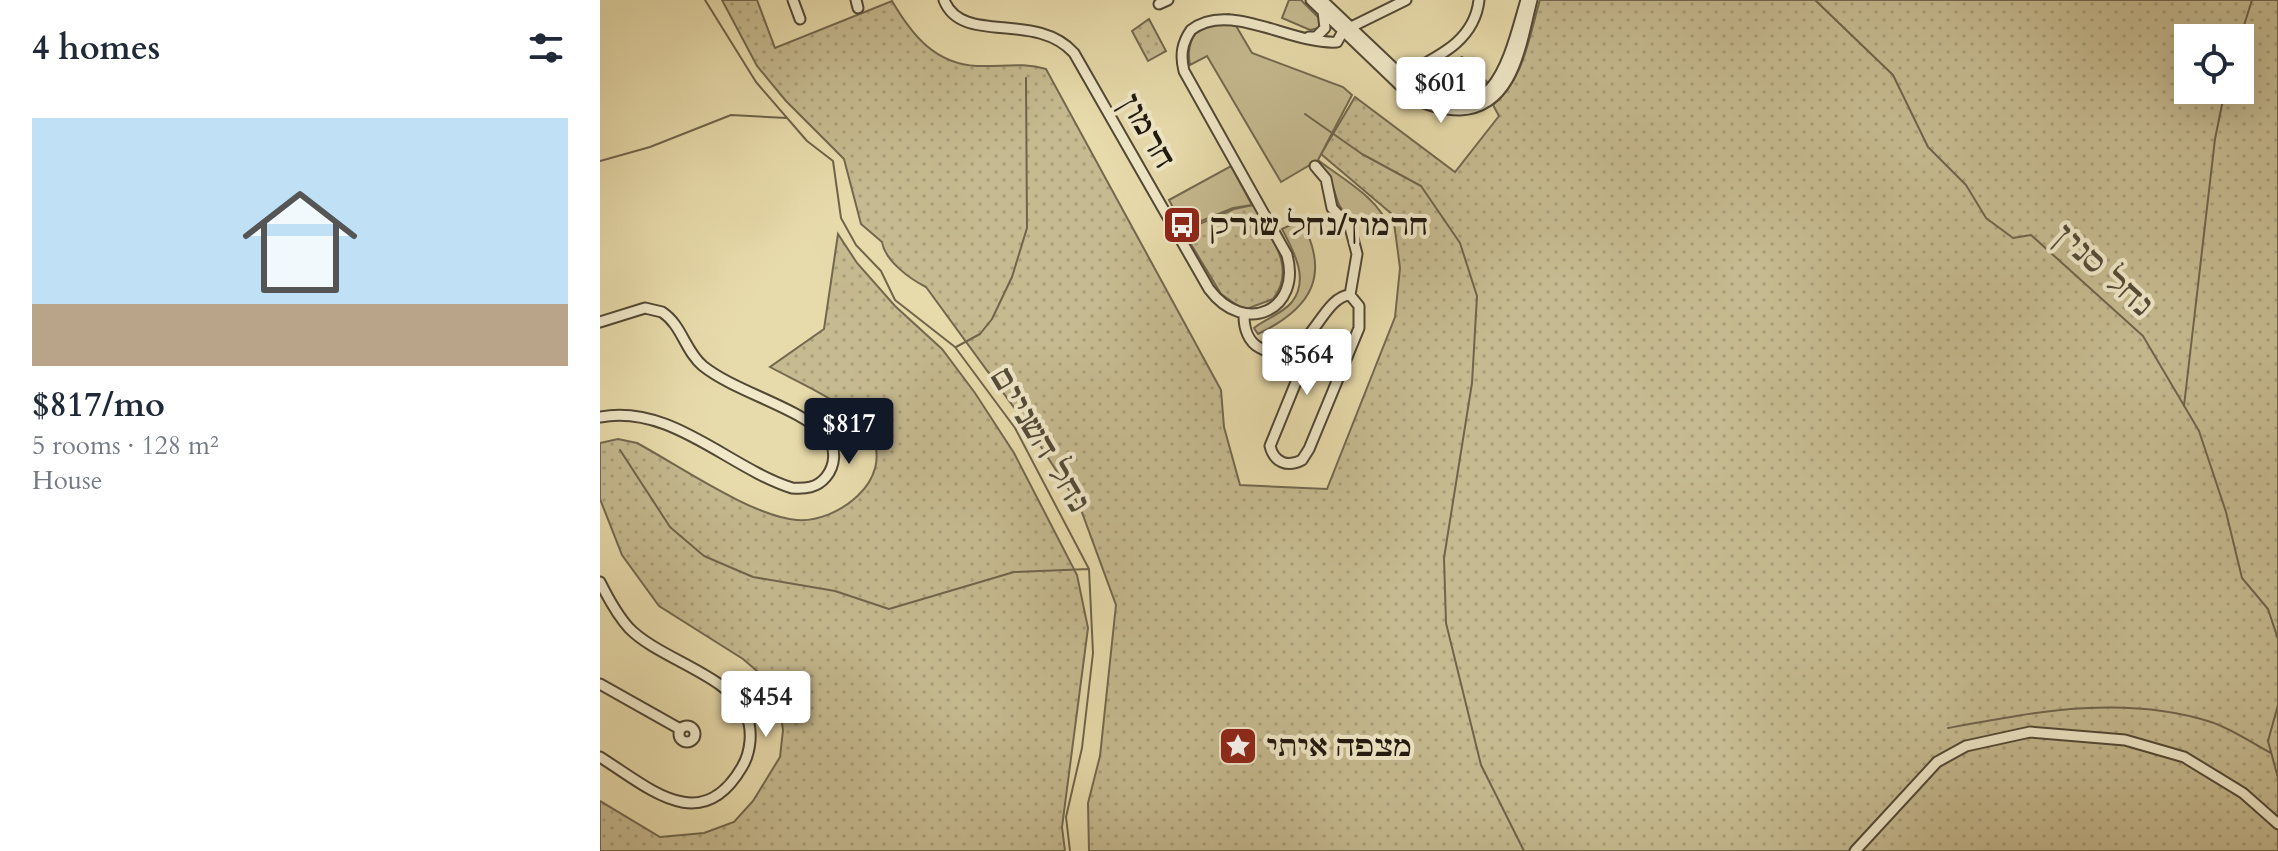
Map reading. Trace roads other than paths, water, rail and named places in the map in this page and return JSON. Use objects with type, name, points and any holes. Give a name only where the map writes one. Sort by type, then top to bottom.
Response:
[{"type":"street","points":[[793,0],[800,19]]},
{"type":"street","name":"חרמון","points":[[944,0],[951,13],[969,24],[1028,28],[1064,42],[1074,53],[1209,289],[1225,307],[1244,316],[1265,311],[1277,304],[1288,288],[1290,267],[1283,247],[1184,71],[1182,48],[1187,36],[1205,16],[1228,9],[1308,37],[1337,42],[1346,29]]},
{"type":"street","points":[[1311,0],[1346,29]]},
{"type":"street","points":[[1322,0],[1412,97],[1435,107],[1463,110],[1485,103],[1511,75],[1532,0]]},
{"type":"street","points":[[1346,29],[1406,0]]},
{"type":"street","points":[[1397,78],[1461,40],[1475,18],[1479,0]]},
{"type":"street","points":[[1397,78],[1434,99],[1459,103],[1481,97],[1498,84],[1504,72],[1526,0]]},
{"type":"street","points":[[1308,37],[1316,37],[1325,28],[1323,12]]},
{"type":"street","points":[[1297,346],[1303,365],[1270,446],[1278,461],[1285,464],[1302,460],[1309,449],[1359,328],[1359,306],[1350,295],[1357,254],[1350,227],[1332,208],[1326,179],[1315,166]]},
{"type":"street","points":[[1244,316],[1247,335],[1260,349],[1280,353],[1297,346],[1314,331],[1337,298],[1350,295]]},
{"type":"street","points":[[600,322],[645,308],[669,316],[690,351],[706,367],[817,429],[832,445],[832,467],[827,476],[811,488],[792,488],[665,423],[631,414],[600,417]]},
{"type":"street","points":[[600,582],[630,629],[730,694],[747,714],[751,730],[745,763],[737,776],[719,794],[699,804],[676,802],[663,796],[600,757]]},
{"type":"street","points":[[600,684],[680,729]]},
{"type":"street","points":[[1855,851],[1890,817],[1937,762],[1966,746],[2030,732],[2125,740],[2184,757],[2243,793],[2278,824]]},
{"type":"waterway","name":"נחל השניים","points":[[705,0],[756,82],[807,141],[833,161],[841,218],[856,245],[881,271],[895,300],[955,347],[1015,428],[1089,569],[1093,653],[1082,748],[1066,817],[1070,851]]},
{"type":"waterway","name":"נחל סנין","points":[[1815,0],[1893,75],[1928,147],[1966,185],[1986,218],[2013,238],[2031,235],[2143,336],[2199,431],[2226,512],[2242,578],[2268,609],[2278,639]]},
{"type":"waterway","points":[[2244,24],[2252,0]]},
{"type":"waterway","points":[[956,347],[980,334],[992,319],[1012,277],[1027,228],[1026,78]]},
{"type":"waterway","points":[[2184,406],[2215,139],[2222,104]]},
{"type":"waterway","points":[[1305,114],[1362,154],[1421,186],[1460,243],[1477,296],[1472,383],[1444,558],[1446,623],[1481,765],[1524,851]]},
{"type":"waterway","points":[[600,161],[650,147],[731,115],[787,118]]},
{"type":"waterway","points":[[620,450],[670,527],[704,556],[753,577],[835,591],[889,609],[1014,572],[1089,569]]},
{"type":"waterway","name":"נחל סנין","points":[[2278,705],[2268,741],[2278,778]]},
{"type":"waterway","points":[[1948,728],[2080,708],[2146,709],[2211,722],[2271,753]]},
{"type":"place","name":"חרמון/נחל שורק","points":[[1182,225]]},
{"type":"place","name":"מצפה איתי","points":[[1238,746]]}]
